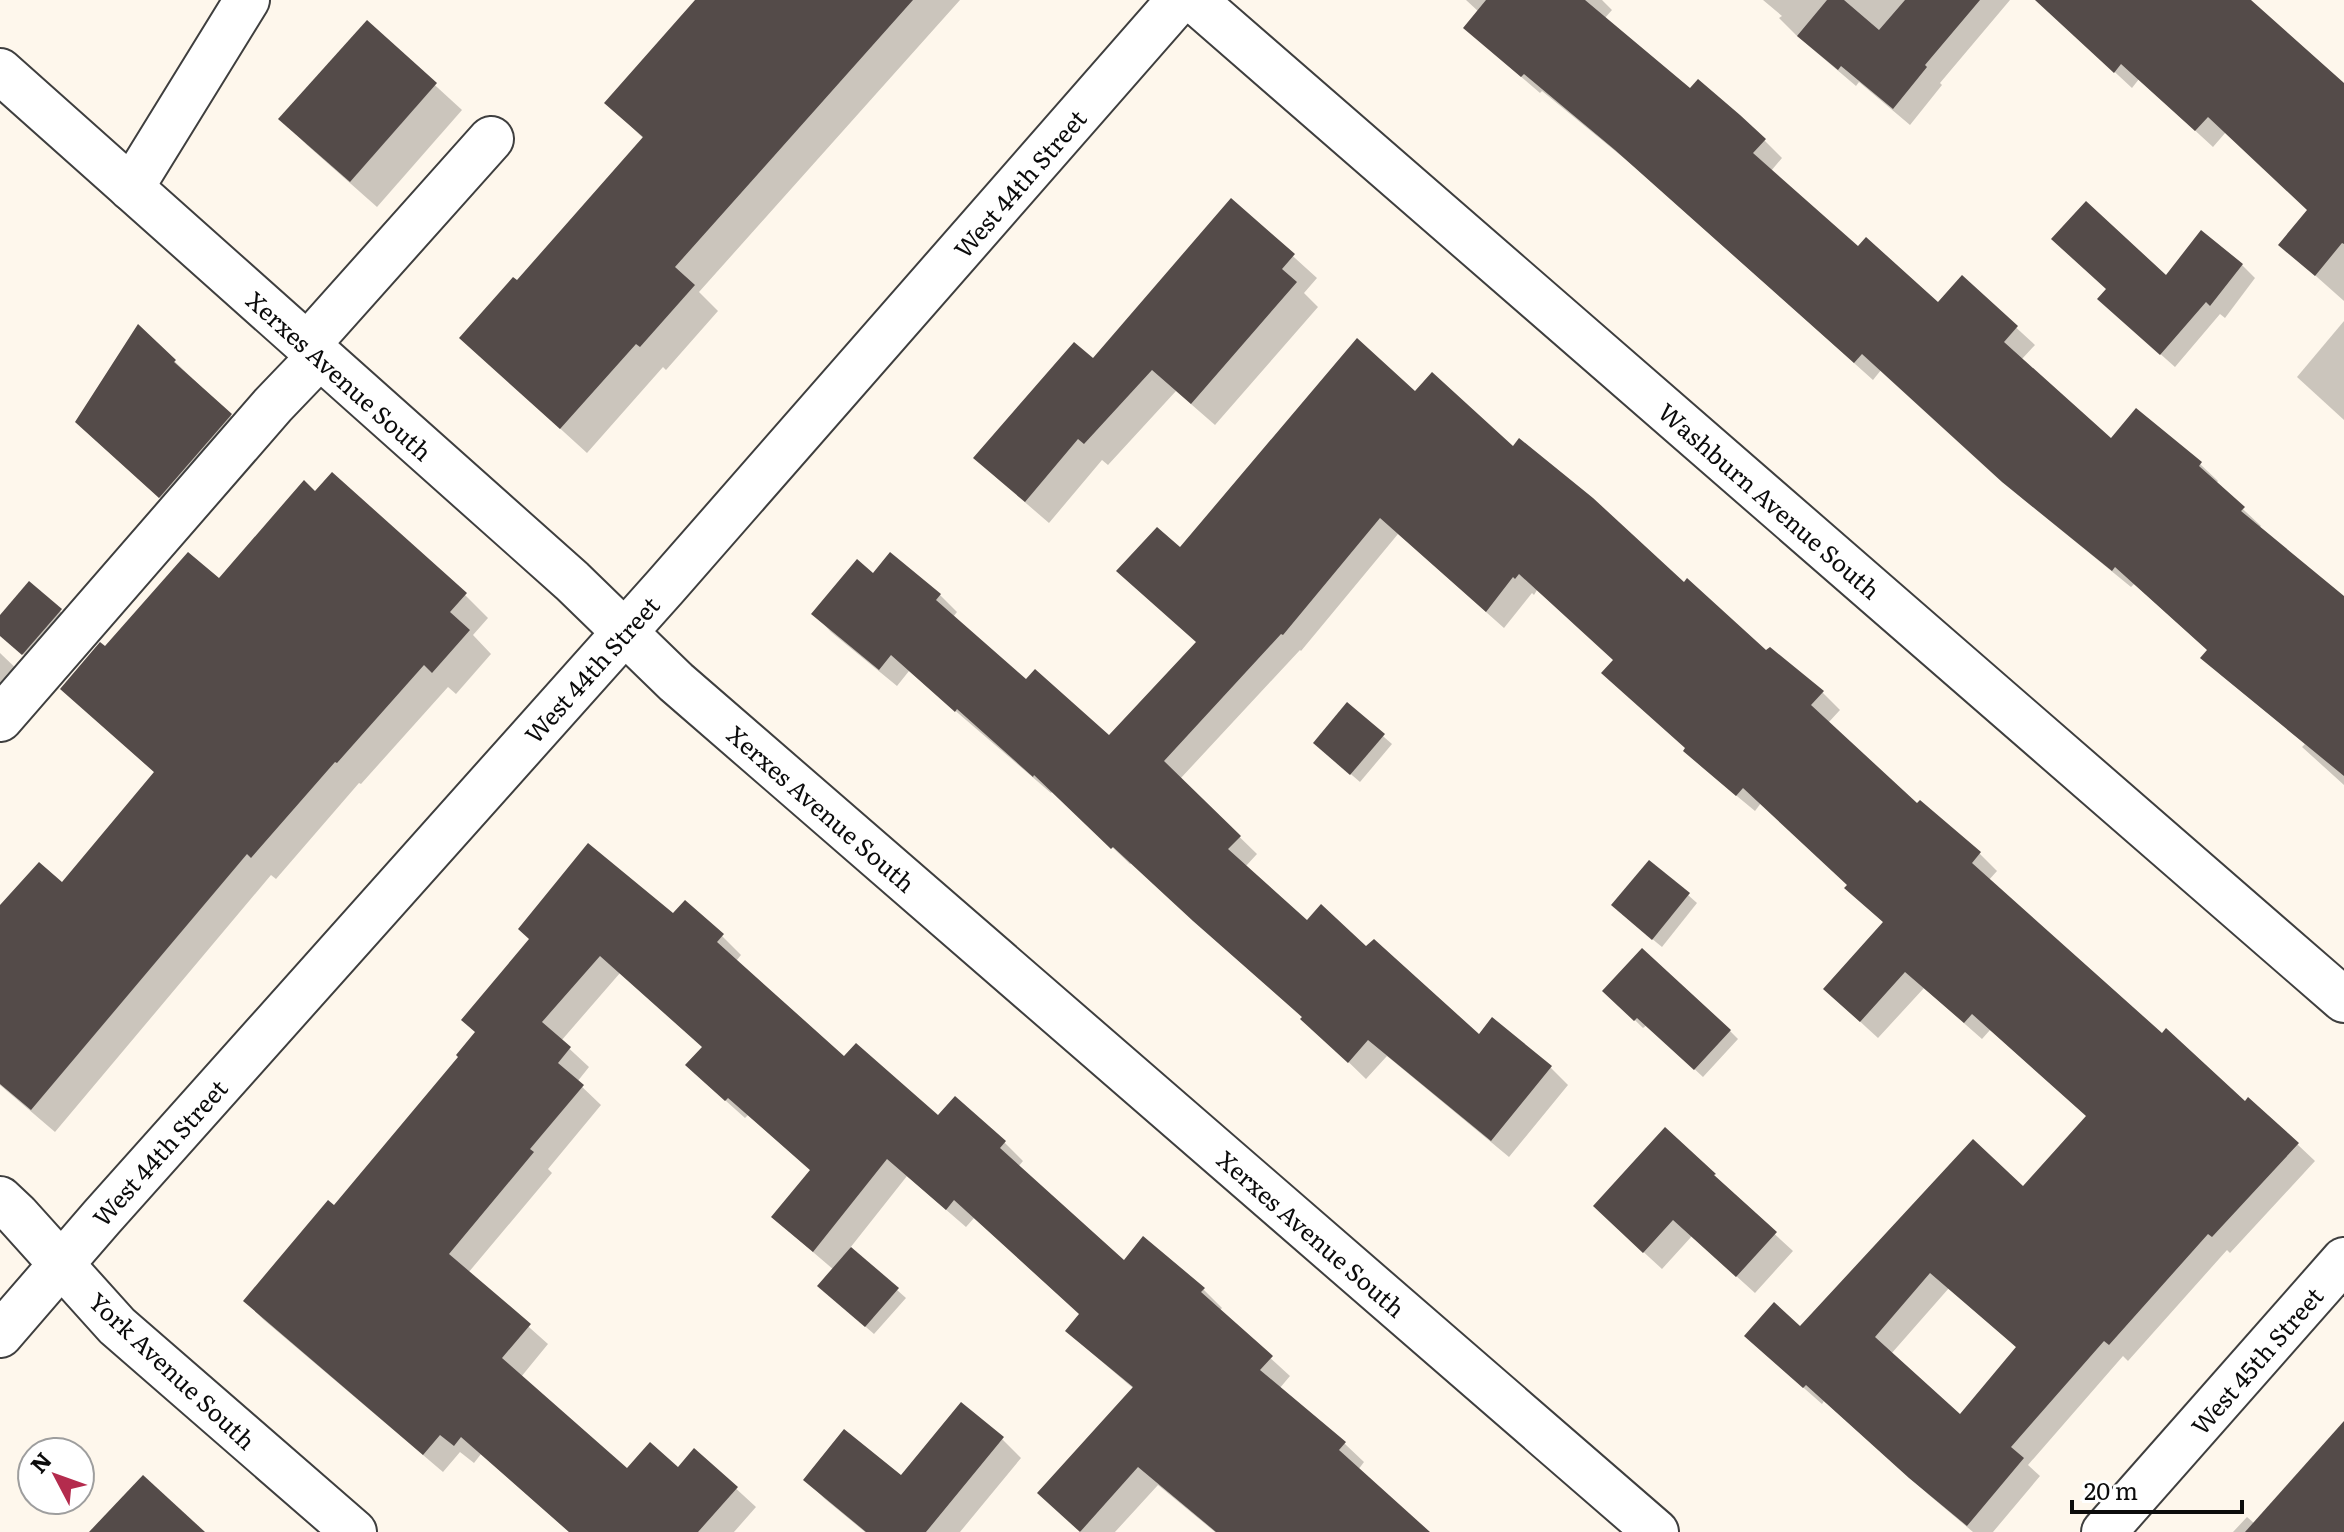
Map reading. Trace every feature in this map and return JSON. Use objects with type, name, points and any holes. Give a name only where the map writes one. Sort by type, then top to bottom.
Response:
[{"type":"street","points":[[131,188],[247,0]]},
{"type":"street","name":"West 44th Street","points":[[0,1335],[1179,0]]},
{"type":"street","name":"Washburn Avenue South","points":[[1194,0],[2344,1000]]},
{"type":"street","name":"Xerxes Avenue South","points":[[0,71],[572,581],[676,682],[1656,1532]]},
{"type":"street","points":[[0,719],[273,405],[313,351],[491,139]]},
{"type":"street","name":"York Avenue South","points":[[0,1199],[117,1326],[354,1532]]},
{"type":"street","name":"West 45th Street","points":[[2104,1532],[2344,1260]]},
{"type":"building","points":[[695,0],[913,0],[675,267],[695,285],[640,347],[636,344],[560,429],[459,338],[513,277],[517,280],[643,137],[604,103]]},
{"type":"building","points":[[1486,0],[1585,0],[1690,88],[1698,79],[1740,115],[1766,139],[1753,153],[1858,246],[1866,237],[1938,302],[1962,275],[2018,326],[2004,342],[2111,438],[2136,408],[2202,462],[2199,466],[2245,507],[2241,511],[2344,596],[2344,776],[2200,658],[2207,650],[2115,567],[2112,571],[2002,482],[1862,354],[1854,363],[1615,150],[1463,28]]},
{"type":"building","points":[[1827,0],[1844,0],[1879,30],[1905,0],[1980,0],[1925,65],[1927,67],[1893,109],[1841,66],[1838,70],[1797,36]]},
{"type":"building","points":[[2035,0],[2251,0],[2344,83],[2344,244],[2315,276],[2278,245],[2307,210],[2208,117],[2195,131],[2121,64],[2114,73]]},
{"type":"building","points":[[367,20],[437,83],[350,182],[278,119]]},
{"type":"building","points":[[1231,198],[1295,254],[1282,269],[1297,282],[1191,404],[1152,370],[1084,444],[1078,439],[1025,502],[973,458],[1074,342],[1093,358]]},
{"type":"building","points":[[2086,201],[2166,275],[2201,230],[2243,264],[2210,306],[2206,302],[2160,355],[2097,299],[2106,289],[2051,239]]},
{"type":"building","points":[[138,324],[176,360],[174,362],[232,414],[159,498],[75,422]]},
{"type":"building","points":[[1357,338],[1415,391],[1432,372],[1513,446],[1519,438],[1593,498],[1684,582],[1687,578],[1766,650],[1770,647],[1824,691],[1811,705],[1917,803],[1920,800],[1981,852],[1972,863],[2162,1033],[2166,1028],[2245,1101],[2248,1097],[2299,1143],[2212,1237],[2208,1234],[2109,1345],[2104,1341],[2011,1447],[2024,1458],[1967,1526],[1806,1385],[1803,1388],[1744,1336],[1774,1302],[1800,1326],[1973,1139],[2023,1186],[2086,1116],[1972,1014],[1964,1023],[1905,972],[1860,1022],[1823,989],[1883,922],[1844,888],[1847,885],[1743,788],[1736,796],[1683,751],[1685,748],[1601,673],[1613,660],[1519,574],[1515,579],[1513,577],[1486,612],[1380,518],[1283,635],[1164,761],[1241,836],[1228,849],[1307,920],[1321,904],[1366,946],[1374,939],[1479,1034],[1492,1017],[1552,1066],[1491,1141],[1368,1040],[1348,1063],[1300,1019],[1302,1017],[957,709],[955,712],[891,655],[879,670],[811,614],[857,559],[873,573],[890,552],[941,594],[936,600],[1026,679],[1035,669],[1109,735],[1196,642],[1116,571],[1157,527],[1180,547]],"holes":[[[1930,1273],[2016,1347],[1960,1414],[1875,1337]]]},
{"type":"building","points":[[332,472],[467,593],[450,612],[470,630],[432,673],[424,665],[251,858],[247,854],[31,1110],[0,1084],[0,905],[39,862],[62,882],[154,772],[60,689],[100,642],[105,646],[188,552],[219,578],[304,480],[315,491]]},
{"type":"building","points":[[29,581],[62,609],[22,655],[0,636],[0,615]]},
{"type":"building","points":[[1347,702],[1385,734],[1350,775],[1313,743]]},
{"type":"building","points":[[588,843],[673,913],[685,900],[724,934],[717,942],[844,1056],[856,1043],[938,1115],[955,1096],[1006,1141],[1000,1148],[1124,1260],[1143,1236],[1205,1288],[1201,1292],[1273,1356],[1260,1370],[1346,1442],[1339,1450],[1430,1532],[1216,1532],[1138,1467],[1080,1532],[1037,1493],[1133,1387],[1065,1331],[1079,1314],[954,1200],[946,1210],[887,1159],[813,1252],[771,1217],[810,1170],[685,1065],[702,1047],[600,956],[542,1022],[571,1047],[558,1063],[584,1085],[530,1149],[534,1152],[449,1254],[531,1324],[502,1358],[627,1468],[650,1442],[678,1467],[694,1448],[738,1487],[698,1532],[569,1532],[461,1437],[454,1446],[440,1435],[423,1455],[243,1301],[328,1200],[334,1205],[458,1057],[456,1055],[475,1032],[461,1020],[529,939],[518,929]]},
{"type":"building","points":[[1649,860],[1690,893],[1652,940],[1611,905]]},
{"type":"building","points":[[1642,948],[1731,1030],[1694,1070],[1602,991]]},
{"type":"building","points":[[1665,1127],[1777,1232],[1736,1277],[1673,1220],[1643,1253],[1593,1206]]},
{"type":"building","points":[[851,1247],[899,1288],[865,1327],[817,1286]]},
{"type":"building","points":[[961,1402],[1004,1437],[926,1532],[866,1532],[803,1480],[844,1429],[901,1475]]},
{"type":"building","points":[[2344,1421],[2344,1532],[2245,1532]]},
{"type":"building","points":[[143,1475],[205,1532],[89,1532]]}]
